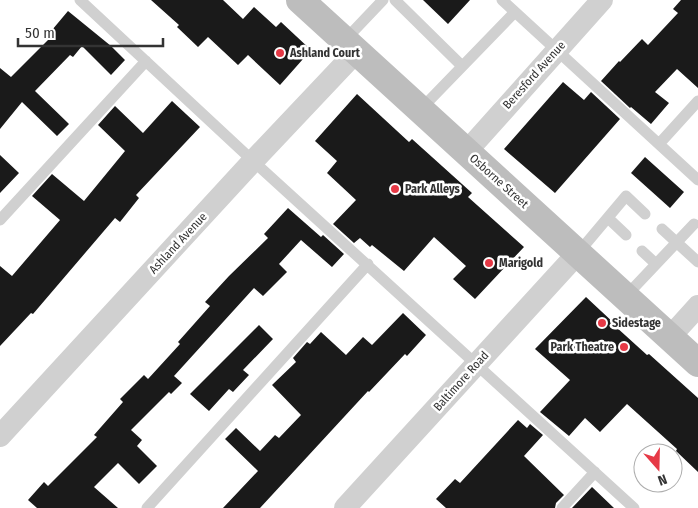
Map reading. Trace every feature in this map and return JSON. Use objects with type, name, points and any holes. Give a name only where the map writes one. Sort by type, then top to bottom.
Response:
[{"type":"main road","name":"Osborne Street","points":[[300,0],[698,363]]},
{"type":"street","name":"Beresford Avenue","points":[[466,152],[602,0]]},
{"type":"street","name":"Ashland Avenue","points":[[0,436],[253,161],[351,46]]},
{"type":"street","name":"Baltimore Road","points":[[345,508],[578,253]]},
{"type":"street","points":[[670,337],[698,306]]},
{"type":"lane","points":[[80,0],[253,161],[634,508]]},
{"type":"lane","points":[[351,46],[383,0]]},
{"type":"lane","points":[[396,0],[462,66]]},
{"type":"lane","points":[[502,0],[698,180]]},
{"type":"lane","points":[[420,110],[515,12]]},
{"type":"lane","points":[[0,220],[146,62]]},
{"type":"lane","points":[[659,144],[698,101]]},
{"type":"lane","points":[[578,253],[626,196],[645,214]]},
{"type":"lane","points":[[608,218],[626,235]]},
{"type":"lane","points":[[625,297],[694,224]]},
{"type":"lane","points":[[662,230],[698,262]]},
{"type":"lane","points":[[642,251],[656,264]]},
{"type":"lane","points":[[147,508],[368,264]]},
{"type":"lane","points":[[562,508],[595,472]]},
{"type":"building","points":[[151,0],[223,0],[243,19],[254,7],[276,27],[281,22],[311,50],[280,85],[248,55],[238,65],[208,37],[198,47],[177,27],[179,25]]},
{"type":"building","points":[[423,0],[470,0],[448,24]]},
{"type":"building","points":[[681,0],[698,0],[698,88],[677,69],[655,92],[669,103],[651,124],[630,108],[601,81],[642,39],[648,45],[678,13],[673,9]]},
{"type":"building","points":[[68,11],[125,60],[111,75],[82,46],[73,57],[70,55],[35,91],[69,124],[57,136],[22,102],[0,129],[0,68],[11,77],[50,38],[47,36]]},
{"type":"building","points":[[563,82],[584,100],[591,92],[620,119],[555,193],[504,149]]},
{"type":"building","points":[[357,94],[409,142],[412,139],[472,193],[468,197],[524,247],[475,299],[453,279],[466,266],[434,237],[404,271],[372,245],[370,247],[360,238],[354,243],[333,224],[356,200],[327,173],[337,161],[315,141]]},
{"type":"building","points":[[172,101],[200,127],[136,195],[139,198],[120,222],[115,218],[33,314],[31,313],[0,346],[0,266],[12,276],[60,220],[32,196],[52,174],[84,201],[125,151],[98,125],[115,106],[143,133]]},
{"type":"building","points":[[0,155],[19,173],[0,193]]},
{"type":"building","points":[[645,157],[684,192],[670,208],[631,173]]},
{"type":"building","points":[[288,208],[344,254],[332,267],[301,240],[279,264],[287,272],[263,296],[254,288],[174,376],[182,383],[171,394],[169,392],[131,430],[142,440],[137,446],[157,466],[139,484],[118,463],[94,487],[118,508],[37,508],[28,500],[44,482],[48,486],[97,437],[94,435],[123,402],[120,399],[144,375],[148,379],[180,344],[178,342],[210,306],[205,302],[268,238],[264,234]]},
{"type":"building","points":[[586,297],[647,355],[649,354],[698,398],[698,472],[683,458],[683,443],[670,443],[627,404],[600,432],[585,418],[569,436],[540,412],[570,380],[535,349]]},
{"type":"building","points":[[403,313],[426,335],[407,356],[405,354],[368,391],[260,508],[223,508],[258,471],[225,439],[236,428],[260,451],[275,435],[279,438],[301,415],[272,385],[296,362],[293,358],[307,342],[310,344],[321,332],[346,355],[363,337],[372,345]]},
{"type":"building","points":[[259,325],[273,339],[243,370],[249,375],[233,392],[229,389],[209,411],[190,394]]},
{"type":"building","points":[[518,420],[527,428],[530,424],[543,435],[524,456],[564,495],[556,503],[555,508],[446,508],[436,499],[455,479],[460,483]]},
{"type":"building","points":[[592,487],[614,508],[572,508]]},
{"type":"place","name":"Ashland Court","points":[[280,53]]},
{"type":"place","name":"Park Alleys","points":[[395,189]]},
{"type":"place","name":"Marigold","points":[[489,263]]},
{"type":"place","name":"Sidestage","points":[[602,323]]},
{"type":"place","name":"Park Theatre","points":[[624,347]]}]
